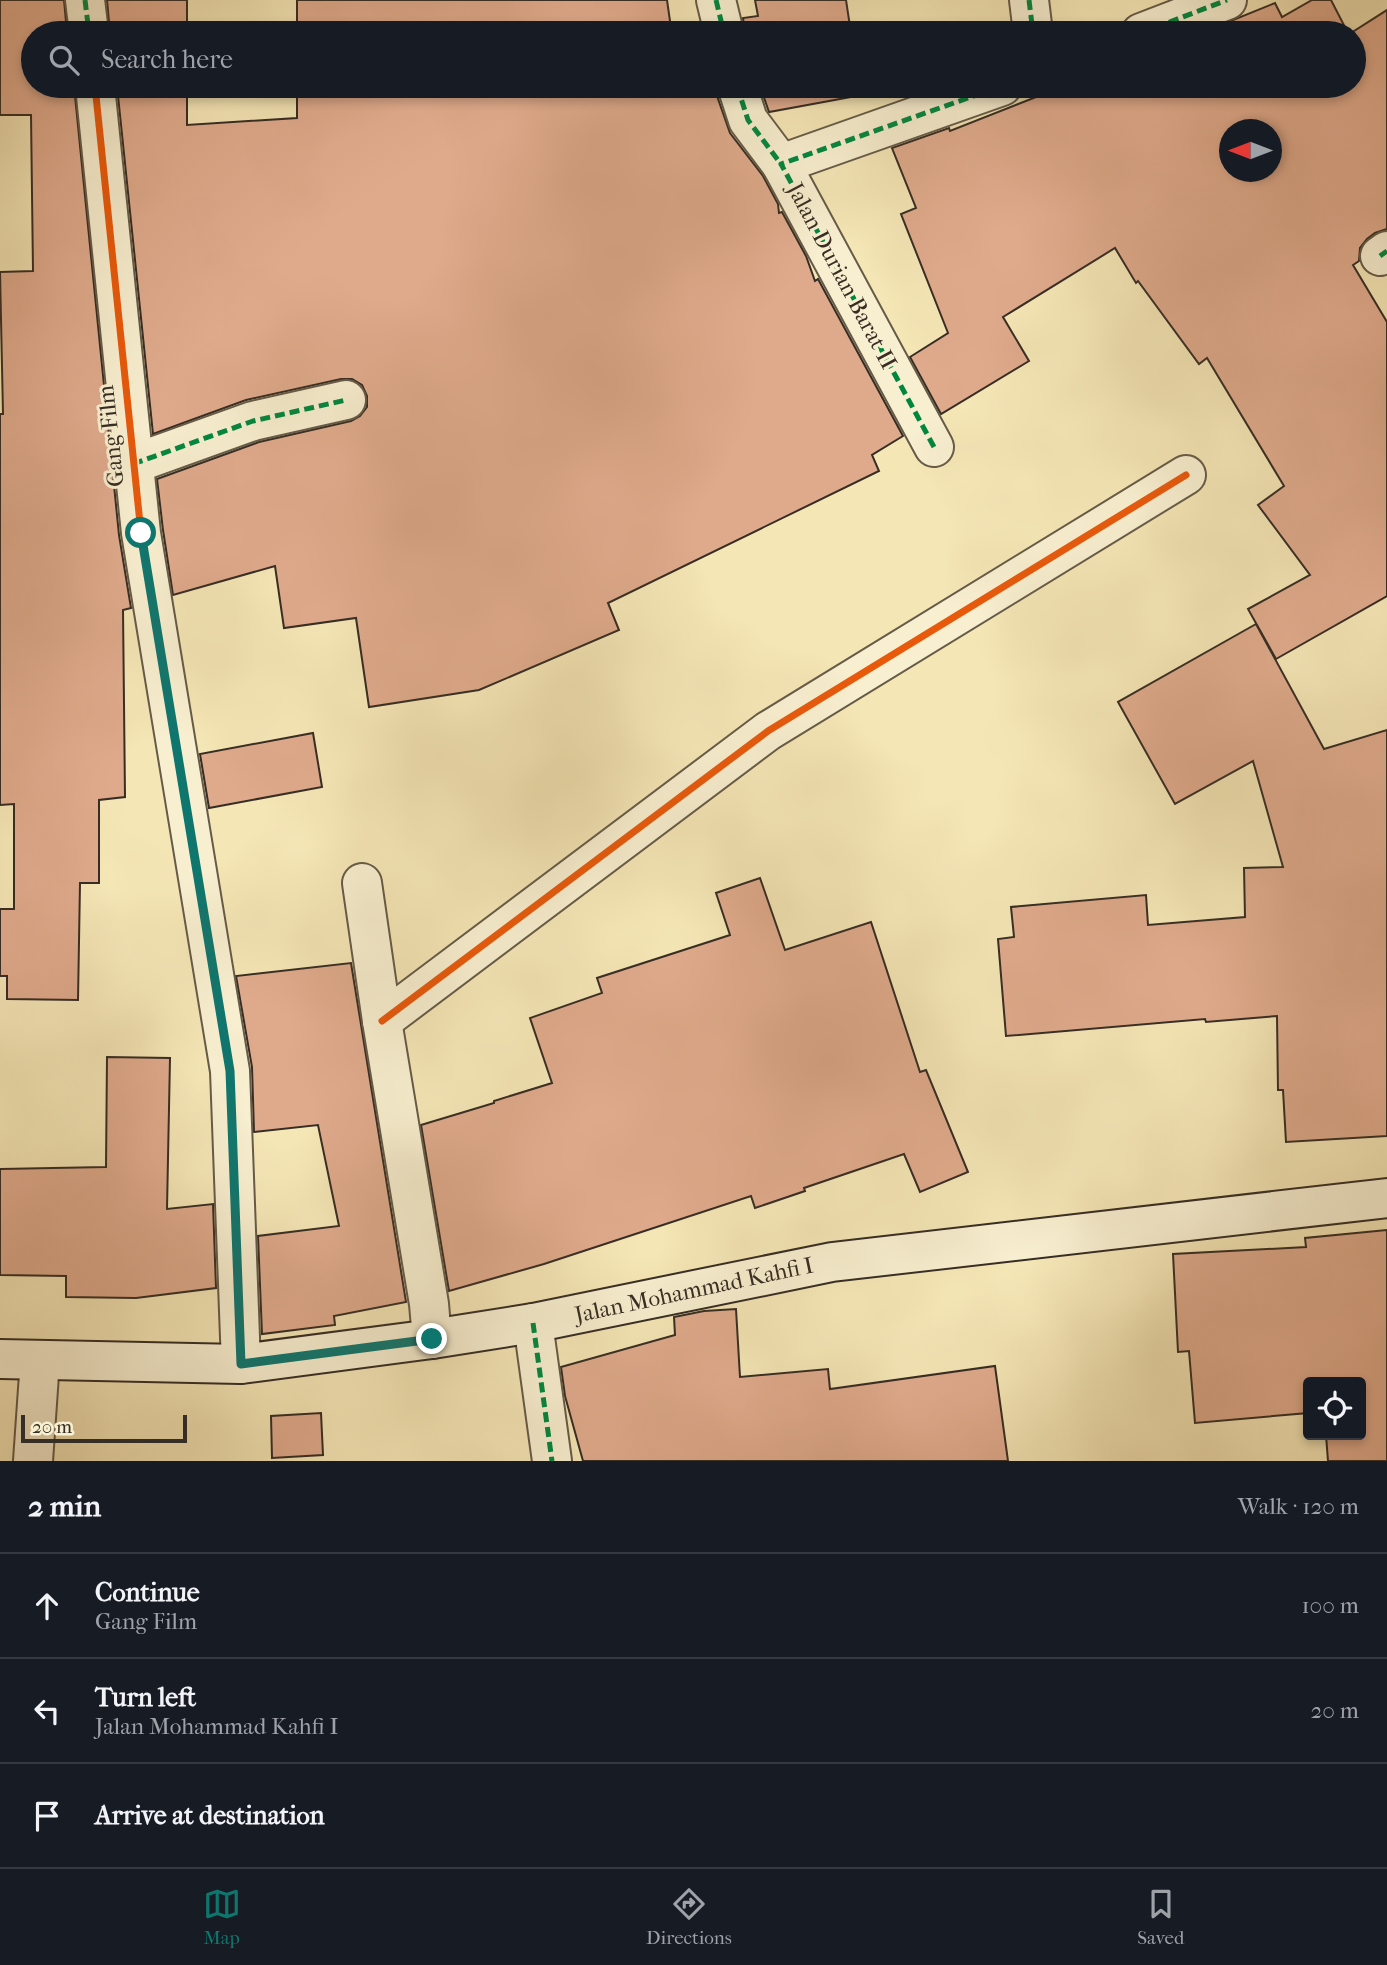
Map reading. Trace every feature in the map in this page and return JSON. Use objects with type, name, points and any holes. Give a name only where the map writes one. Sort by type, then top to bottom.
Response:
[{"type":"street","points":[[85,0],[88,21]]},
{"type":"street","points":[[716,0],[721,21]]},
{"type":"street","points":[[1029,0],[1032,21]]},
{"type":"street","points":[[1172,21],[1227,0]]},
{"type":"street","name":"Gang Film","points":[[96,98],[141,533],[230,1071],[241,1364]]},
{"type":"street","points":[[741,98],[748,120],[781,164]]},
{"type":"street","name":"Jalan Durian Barat II","points":[[934,447],[781,164],[968,98]]},
{"type":"street","points":[[133,464],[253,421],[346,400]]},
{"type":"street","points":[[382,1021],[768,731],[1186,475]]},
{"type":"street","points":[[362,883],[429,1304],[432,1339]]},
{"type":"street","name":"Jalan Mohammad Kahfi I","points":[[0,1359],[241,1364],[533,1323],[832,1262],[1387,1198]]},
{"type":"street","points":[[533,1323],[552,1461]]},
{"type":"street","points":[[33,1461],[40,1360]]},
{"type":"building","points":[[0,0],[64,0],[66,21],[21,21],[21,98],[75,98],[119,535],[131,608],[123,610],[125,797],[99,800],[99,883],[80,883],[78,1000],[7,999],[7,976],[0,976],[0,909],[14,909],[14,804],[0,805],[0,414],[3,414],[0,272],[33,271],[31,115],[0,115]]},
{"type":"building","points":[[107,0],[187,0],[187,21],[109,21]]},
{"type":"building","points":[[297,0],[667,0],[670,21],[297,21]]},
{"type":"building","points":[[755,0],[846,0],[849,21],[743,21],[743,18],[758,16]]},
{"type":"building","points":[[1312,0],[1331,0],[1342,21],[1231,21],[1275,3],[1282,17]]},
{"type":"building","points":[[1387,10],[1387,229],[1367,239],[1360,248],[1359,261],[1353,265],[1387,322],[1387,596],[1276,659],[1248,609],[1310,575],[1258,505],[1284,486],[1207,358],[1199,364],[1138,281],[1136,283],[1115,248],[1003,317],[1029,361],[941,414],[910,357],[948,333],[901,214],[916,208],[892,148],[949,128],[950,131],[1034,98],[1366,98],[1366,23]]},
{"type":"building","points":[[118,98],[187,98],[187,125],[297,118],[297,98],[718,98],[730,133],[763,176],[778,204],[779,213],[782,212],[806,256],[815,281],[818,279],[903,436],[872,455],[879,471],[608,603],[619,630],[479,690],[369,707],[356,618],[284,628],[275,566],[173,595],[157,479],[259,442],[351,421],[360,416],[367,407],[367,396],[362,385],[352,379],[341,379],[246,400],[153,434]]},
{"type":"building","points":[[764,98],[846,98],[769,112]]},
{"type":"building","points":[[1256,624],[1324,749],[1387,730],[1387,1136],[1286,1142],[1283,1090],[1278,1090],[1277,1016],[1206,1022],[1205,1019],[1006,1036],[998,939],[1014,937],[1011,907],[1146,895],[1148,925],[1245,917],[1244,868],[1283,867],[1253,761],[1175,804],[1118,702]]},
{"type":"building","points":[[313,733],[322,787],[209,808],[200,754]]},
{"type":"building","points":[[760,878],[785,950],[871,922],[920,1072],[926,1070],[968,1172],[920,1192],[904,1154],[804,1188],[805,1191],[755,1208],[751,1196],[544,1264],[449,1291],[421,1125],[552,1083],[530,1018],[602,993],[597,978],[730,935],[716,893]]},
{"type":"building","points":[[351,963],[406,1302],[334,1316],[335,1325],[262,1334],[258,1236],[339,1226],[318,1125],[254,1132],[252,1067],[236,976]]},
{"type":"building","points":[[107,1057],[170,1058],[167,1209],[213,1204],[216,1288],[136,1298],[66,1297],[66,1276],[0,1275],[0,1169],[106,1167]]},
{"type":"building","points":[[1387,1230],[1387,1461],[1328,1461],[1326,1440],[1366,1440],[1366,1377],[1303,1377],[1303,1413],[1195,1423],[1189,1351],[1178,1352],[1173,1254],[1306,1247],[1305,1238]]},
{"type":"building","points":[[736,1309],[740,1377],[828,1369],[830,1389],[995,1366],[1008,1461],[583,1461],[565,1396],[561,1367],[675,1335],[674,1317],[704,1311]]},
{"type":"building","points":[[321,1413],[323,1455],[272,1458],[271,1416]]},
{"type":"marked path","points":[[85,0],[88,21]]},
{"type":"marked path","points":[[716,0],[721,21]]},
{"type":"marked path","points":[[1029,0],[1032,21]]},
{"type":"marked path","points":[[1172,21],[1227,0]]},
{"type":"marked path","points":[[741,98],[748,120],[781,164]]},
{"type":"marked path","points":[[934,447],[781,164],[968,98]]},
{"type":"marked path","points":[[1380,256],[1387,251]]},
{"type":"marked path","points":[[133,464],[253,421],[346,400]]},
{"type":"marked path","points":[[533,1323],[552,1461]]},
{"type":"cycle path","points":[[96,98],[141,533],[230,1071],[241,1364]]},
{"type":"cycle path","points":[[382,1021],[768,731],[1186,475]]},
{"type":"route","points":[[141,533],[230,1071],[241,1364],[432,1339]]}]
